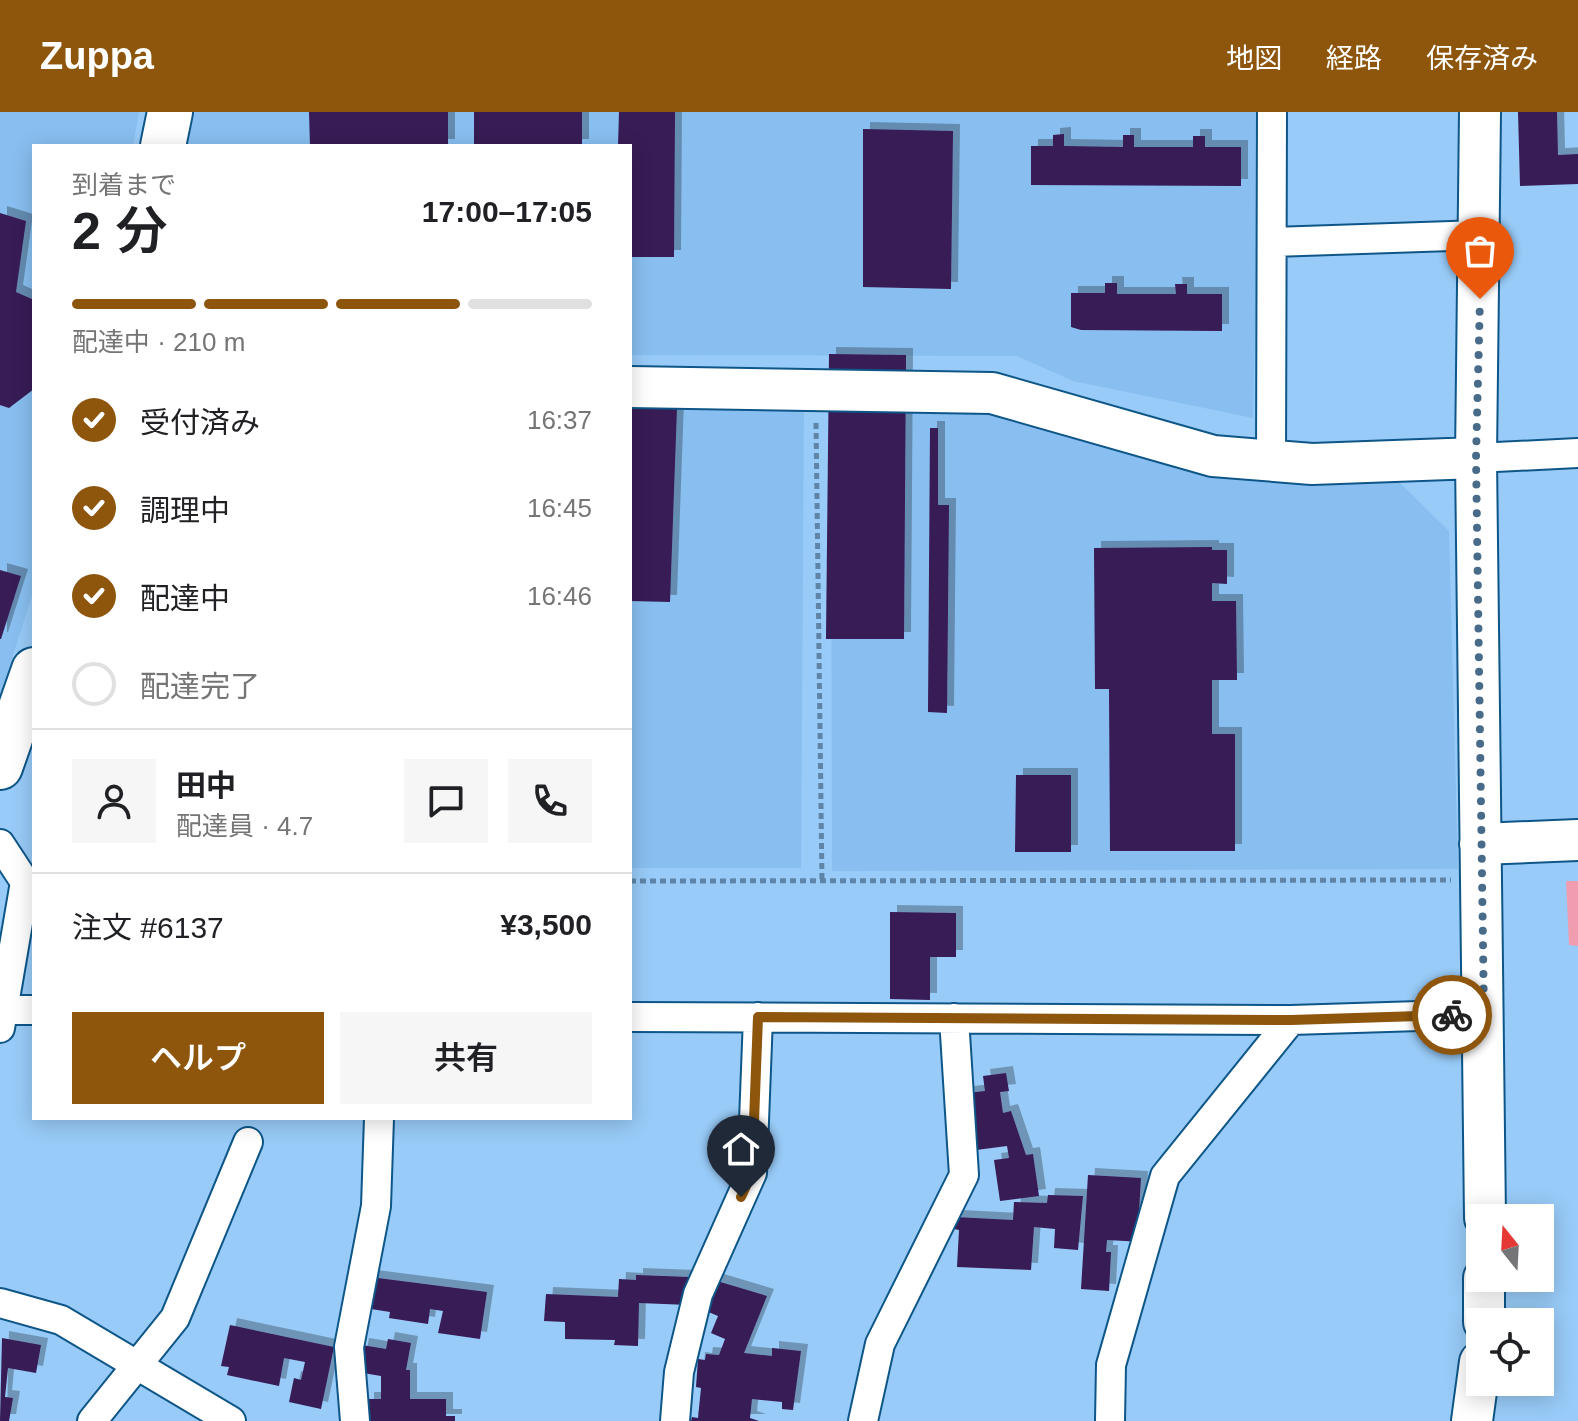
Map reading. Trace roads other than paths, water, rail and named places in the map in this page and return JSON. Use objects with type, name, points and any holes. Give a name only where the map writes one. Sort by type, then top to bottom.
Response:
[{"type":"main road","points":[[163,144],[170,112]]},
{"type":"main road","points":[[0,767],[32,676]]},
{"type":"street","points":[[1271,463],[1272,112]]},
{"type":"street","points":[[1480,112],[1481,235],[1476,458],[1485,1204]]},
{"type":"street","points":[[1273,242],[1481,235]]},
{"type":"street","points":[[632,387],[992,393],[1213,456],[1271,463],[1578,453]]},
{"type":"street","points":[[1480,862],[1578,840]]},
{"type":"street","points":[[0,844],[25,882],[2,1019],[32,1011]]},
{"type":"street","points":[[632,1017],[1291,1020],[1484,1014]]},
{"type":"street","points":[[675,1421],[679,1372],[698,1294],[752,1173],[758,1017]]},
{"type":"street","points":[[863,1421],[880,1344],[964,1175],[954,1018]]},
{"type":"street","points":[[1110,1421],[1111,1365],[1165,1176],[1291,1020]]},
{"type":"street","points":[[355,1421],[349,1347],[376,1206],[379,1120]]},
{"type":"street","points":[[92,1421],[175,1318],[248,1142]]},
{"type":"street","points":[[0,1303],[61,1320],[231,1421]]},
{"type":"street","points":[[1472,1421],[1475,1396]]}]
